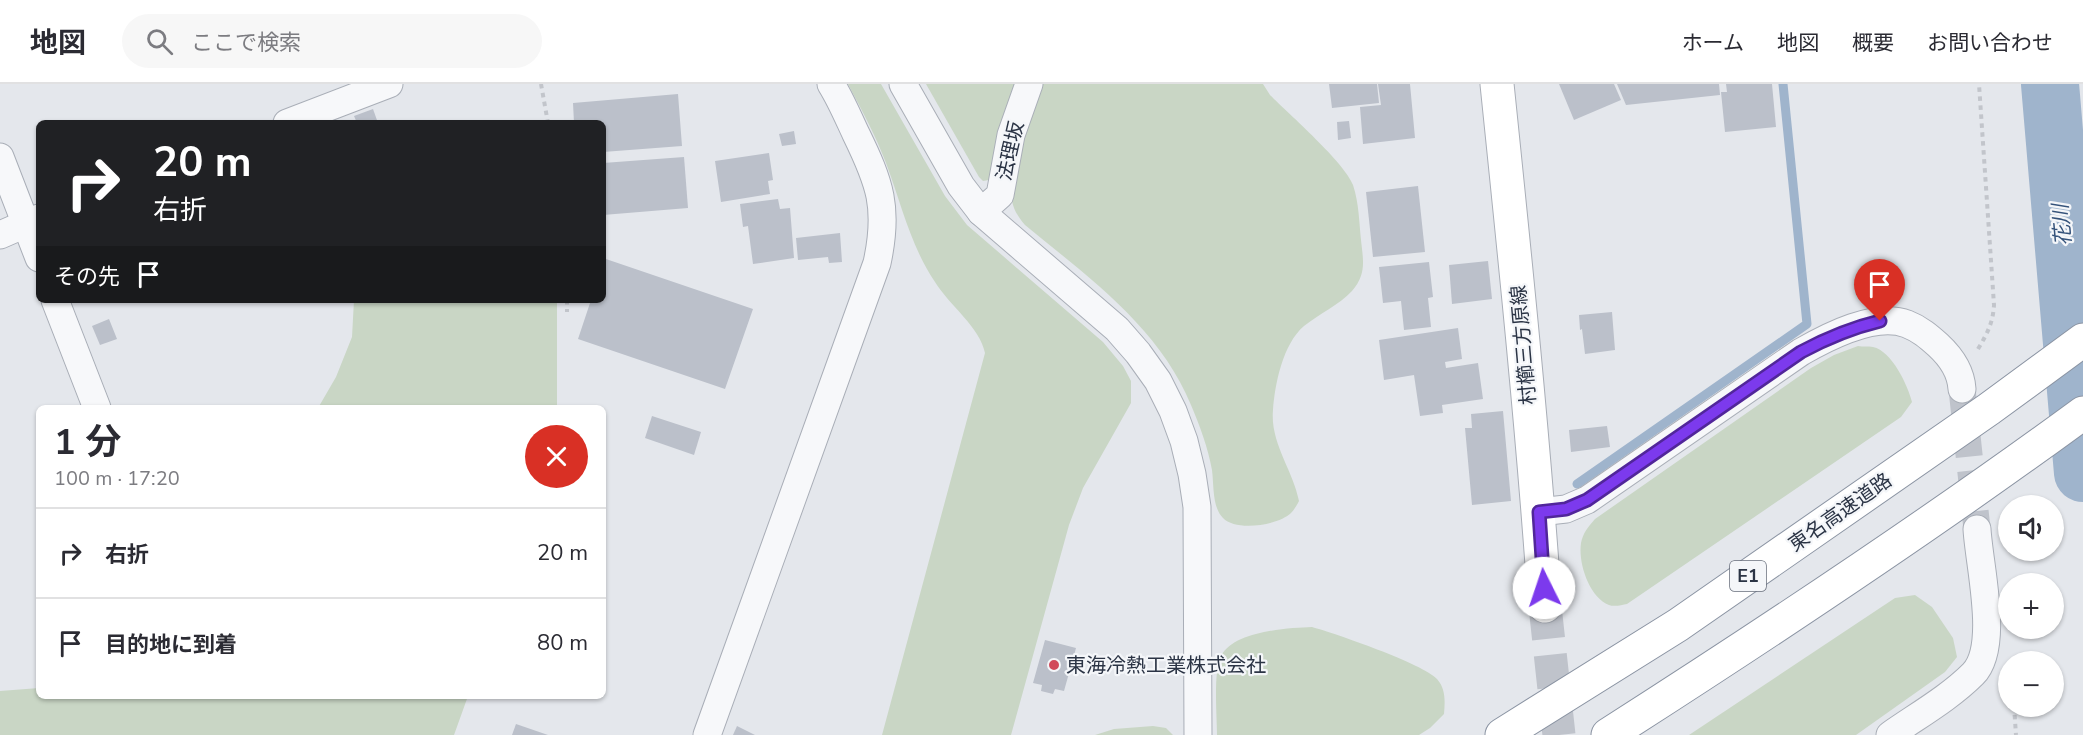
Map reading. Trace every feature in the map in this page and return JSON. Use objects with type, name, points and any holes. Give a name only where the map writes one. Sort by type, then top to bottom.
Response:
[{"type":"main road","name":"村櫛三方原線","points":[[1497,84],[1539,512],[1545,606]]},
{"type":"main road","name":"東名高速道路","points":[[1502,735],[1678,625],[1989,409],[2083,340]]},
{"type":"main road","points":[[1608,735],[1709,671],[1996,476],[2083,413]]},
{"type":"street","points":[[295,120],[389,84]]},
{"type":"street","points":[[707,735],[877,263],[882,239],[883,214],[880,189],[872,166],[831,84]]},
{"type":"street","points":[[903,84],[961,186],[981,212],[1117,328],[1158,381],[1173,411],[1184,441],[1197,507],[1197,735]]},
{"type":"street","name":"法理坂","points":[[981,212],[1000,195],[1011,135],[1029,84]]},
{"type":"street","points":[[0,157],[32,221],[36,242]]},
{"type":"street","points":[[0,235],[32,221]]},
{"type":"street","points":[[56,303],[96,405]]},
{"type":"street","points":[[1539,512],[1566,509],[1587,500],[1801,352],[1826,338],[1852,328],[1880,321],[1905,323],[1925,333],[1946,352],[1958,377]]},
{"type":"street","points":[[1890,735],[1975,673],[1985,653],[1987,631],[1977,530]]},
{"type":"path","points":[[541,84],[547,120]]},
{"type":"path","points":[[1958,377],[1989,331],[1993,318],[1979,84]]},
{"type":"path","points":[[567,303],[567,312]]},
{"type":"path","points":[[2015,717],[2016,735]]},
{"type":"green space","points":[[848,84],[881,84],[945,196],[967,225],[1103,342],[1123,366],[1131,381],[1131,403],[1083,488],[1069,525],[1011,735],[882,735],[985,353],[971,325],[941,291],[919,254],[882,153]]},
{"type":"green space","points":[[926,84],[1018,84],[989,180],[983,181],[979,177]]},
{"type":"green space","points":[[1039,84],[1263,84],[1270,95],[1303,126],[1348,176],[1355,192],[1358,212],[1363,260],[1360,279],[1347,296],[1304,326],[1297,334],[1285,353],[1276,388],[1273,410],[1275,434],[1299,501],[1292,512],[1285,517],[1268,524],[1247,526],[1237,525],[1223,518],[1215,502],[1212,470],[1198,421],[1177,377],[1160,351],[1120,305],[1025,225],[1017,214],[1012,201],[1012,174],[1019,142]]},
{"type":"green space","points":[[354,303],[557,303],[557,405],[320,405],[336,377],[352,337]]},
{"type":"green space","points":[[1858,346],[1880,350],[1887,355],[1898,370],[1912,402],[1901,417],[1627,604],[1609,605],[1596,595],[1586,578],[1581,560],[1583,536],[1595,519],[1811,368],[1834,355]]},
{"type":"green space","points":[[1915,595],[1932,607],[1953,638],[1957,657],[1945,672],[1856,735],[1689,735],[1895,598]]},
{"type":"green space","points":[[1312,627],[1378,650],[1429,673],[1442,687],[1445,700],[1444,714],[1419,735],[1217,735],[1217,672],[1221,656],[1228,648],[1237,641],[1262,632]]},
{"type":"green space","points":[[36,688],[36,699],[467,699],[454,735],[0,735],[0,691]]},
{"type":"green space","points":[[1153,726],[1166,728],[1173,735],[1095,735],[1114,729]]},
{"type":"building","points":[[1329,84],[1377,84],[1379,103],[1332,108]]},
{"type":"building","points":[[1378,84],[1410,84],[1415,138],[1363,144],[1360,107],[1381,105]]},
{"type":"building","points":[[1559,84],[1614,84],[1621,100],[1574,120]]},
{"type":"building","points":[[1617,84],[1719,84],[1720,95],[1626,105]]},
{"type":"building","points":[[1726,84],[1772,84],[1776,127],[1725,132],[1721,92],[1727,92]]},
{"type":"building","points":[[678,94],[682,146],[606,152],[606,120],[574,120],[573,103]]},
{"type":"building","points":[[373,109],[377,120],[356,120],[354,116]]},
{"type":"building","points":[[1349,121],[1351,138],[1338,140],[1337,122]]},
{"type":"building","points":[[794,131],[796,144],[782,146],[779,134]]},
{"type":"building","points":[[769,153],[773,180],[768,181],[770,194],[721,202],[715,161]]},
{"type":"building","points":[[684,157],[688,208],[606,215],[606,163]]},
{"type":"building","points":[[1418,186],[1425,252],[1373,257],[1366,192]]},
{"type":"building","points":[[778,199],[780,209],[790,208],[794,258],[753,264],[748,226],[743,227],[740,204]]},
{"type":"building","points":[[840,233],[842,262],[829,263],[828,257],[798,260],[796,238]]},
{"type":"building","points":[[606,259],[753,309],[725,389],[578,339],[590,303],[606,303]]},
{"type":"building","points":[[1488,261],[1492,299],[1452,304],[1449,265]]},
{"type":"building","points":[[1429,262],[1433,297],[1428,298],[1431,327],[1404,330],[1401,301],[1383,303],[1379,267]]},
{"type":"building","points":[[1612,312],[1615,350],[1585,354],[1579,315]]},
{"type":"building","points":[[109,319],[117,339],[100,345],[92,326]]},
{"type":"building","points":[[1458,328],[1462,359],[1445,362],[1446,368],[1478,363],[1483,399],[1442,405],[1443,413],[1420,416],[1414,375],[1384,380],[1379,340]]},
{"type":"building","points":[[1503,411],[1511,501],[1472,505],[1465,428],[1472,428],[1471,414]]},
{"type":"building","points":[[652,416],[701,432],[694,455],[645,438]]},
{"type":"building","points":[[1607,426],[1610,447],[1571,452],[1569,430]]},
{"type":"building","points":[[1045,640],[1076,648],[1064,691],[1055,689],[1053,694],[1041,691],[1042,685],[1033,683]]},
{"type":"building","points":[[516,724],[548,735],[512,735]]},
{"type":"building","points":[[737,726],[755,735],[733,735]]},
{"type":"waterway","points":[[1577,484],[1807,324],[1783,84]]},
{"type":"waterway","name":"花川","points":[[2050,84],[2083,473]]},
{"type":"tunnel","points":[[1962,389],[1977,529]]},
{"type":"tunnel","points":[[1545,606],[1559,735]]},
{"type":"place","name":"東海冷熱工業株式会社","points":[[1054,665]]},
{"type":"route","points":[[1544,588],[1539,512],[1577,506],[1801,352],[1826,338],[1880,321]]}]
